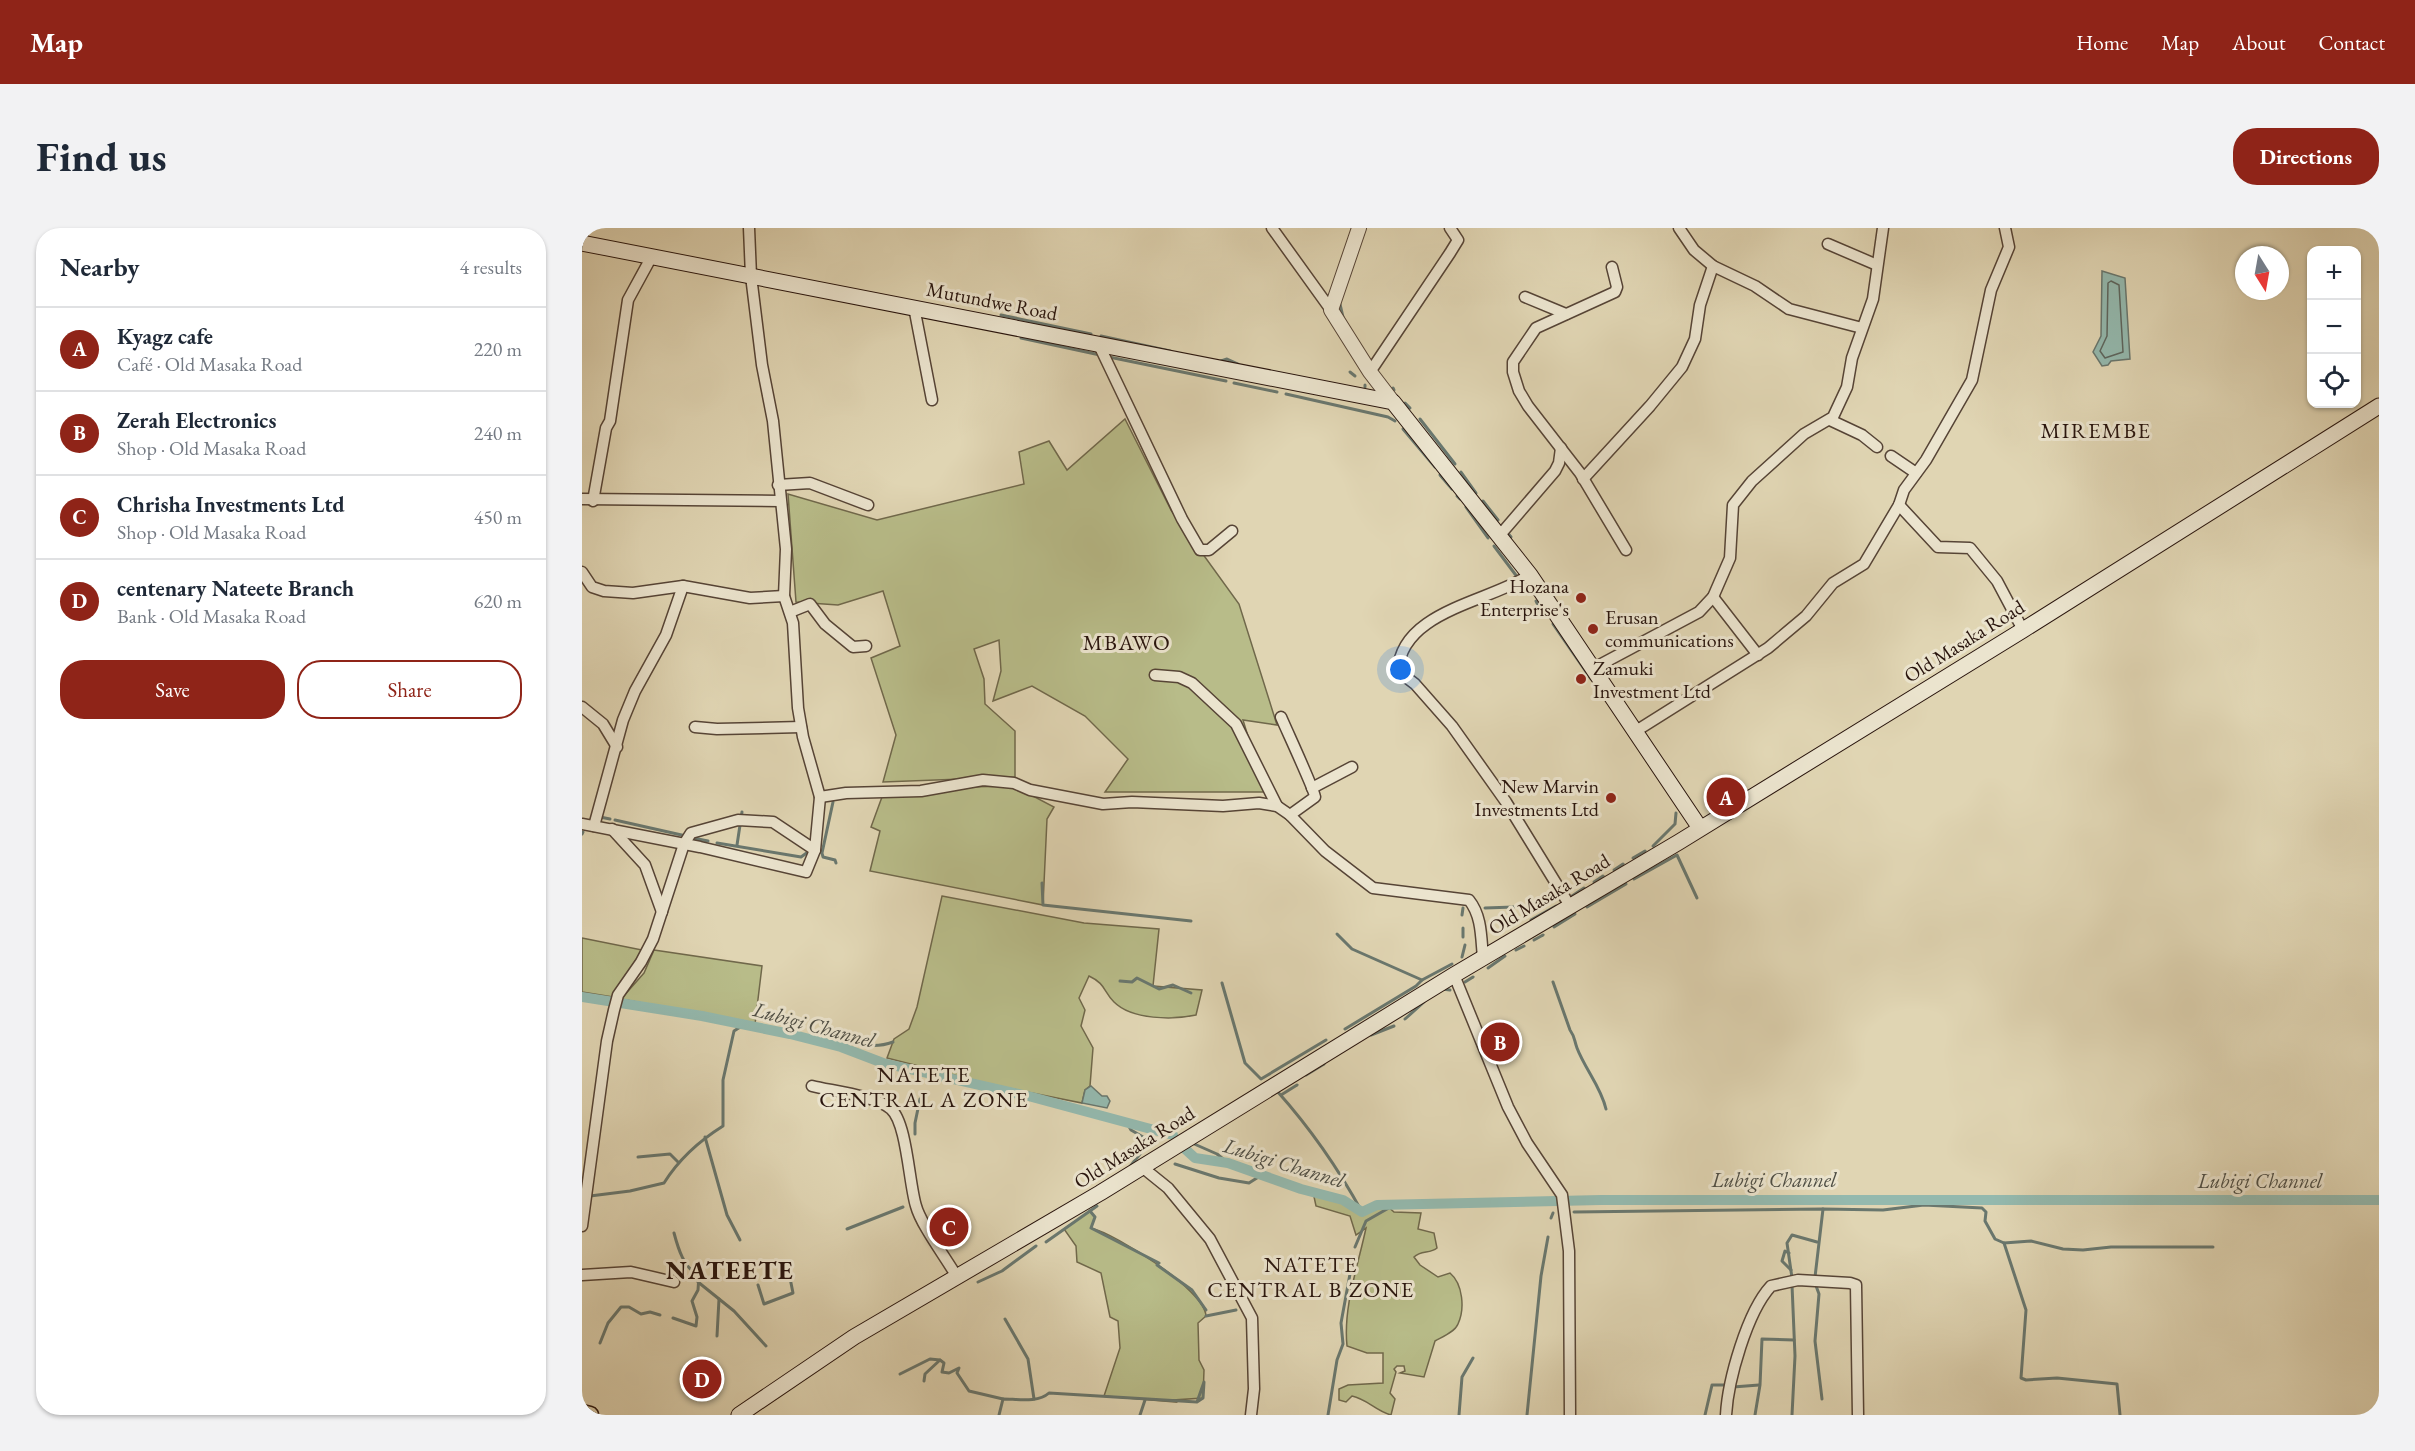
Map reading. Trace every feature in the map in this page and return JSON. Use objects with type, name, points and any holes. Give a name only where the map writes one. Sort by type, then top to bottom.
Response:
[{"type":"main road","name":"Mutundwe Road","points":[[582,242],[1393,402]]},
{"type":"main road","points":[[1393,402],[1530,575],[1700,828]]},
{"type":"main road","name":"Old Masaka Road","points":[[739,1415],[854,1337],[1142,1167],[1454,975],[1700,828],[2023,630],[2379,405]]},
{"type":"main road","points":[[582,1413],[590,1415]]},
{"type":"street","points":[[582,242],[583,228]]},
{"type":"street","points":[[582,824],[684,844],[806,872],[815,850],[820,797],[801,727],[790,612],[784,596],[786,549],[772,421],[762,365],[751,276],[749,228]]},
{"type":"street","points":[[1272,228],[1393,402]]},
{"type":"street","points":[[1331,310],[1359,228]]},
{"type":"street","points":[[1370,372],[1458,240],[1450,228]]},
{"type":"street","points":[[1679,228],[1694,250],[1713,266],[1755,286],[1796,312],[1862,328]]},
{"type":"street","points":[[1594,668],[1699,612],[1713,597],[1730,558],[1733,505],[1752,481],[1804,434],[1830,420],[1847,387],[1852,358],[1874,299],[1883,228]]},
{"type":"street","points":[[1636,731],[1758,655],[1806,616],[1833,583],[1864,564],[1899,505],[1904,490],[1972,380],[1991,290],[2009,247],[2005,228]]},
{"type":"street","points":[[1828,244],[1877,265]]},
{"type":"street","points":[[652,256],[628,300],[610,421],[588,500],[780,501]]},
{"type":"street","points":[[1583,479],[1650,406],[1682,367],[1695,339],[1700,305],[1713,266]]},
{"type":"street","points":[[1612,267],[1617,287],[1615,292],[1536,328],[1513,362],[1515,380],[1520,391],[1583,479],[1626,550]]},
{"type":"street","points":[[1525,297],[1566,314]]},
{"type":"street","points":[[914,307],[932,400]]},
{"type":"street","points":[[1098,343],[1182,519],[1200,550],[1209,550],[1232,531]]},
{"type":"street","points":[[1830,420],[1862,435],[1877,447]]},
{"type":"street","points":[[1500,536],[1555,471],[1559,463],[1561,448]]},
{"type":"street","points":[[1891,456],[1916,473]]},
{"type":"street","points":[[778,486],[810,483],[868,505]]},
{"type":"street","points":[[1899,505],[1938,547],[1970,548],[1997,581],[2023,630]]},
{"type":"street","points":[[1530,575],[1508,588],[1426,622],[1409,640],[1398,671],[1415,684],[1452,726],[1506,802],[1570,906]]},
{"type":"street","points":[[583,576],[592,587],[604,591],[633,593],[683,586],[750,598],[784,596]]},
{"type":"street","points":[[594,826],[608,769],[630,703],[666,635],[683,586]]},
{"type":"street","points":[[1713,597],[1758,655]]},
{"type":"street","points":[[790,612],[810,604],[825,624],[853,647],[866,646]]},
{"type":"street","points":[[1155,675],[1179,677],[1192,683],[1236,724],[1277,806]]},
{"type":"street","points":[[582,706],[603,724],[617,747]]},
{"type":"street","points":[[1281,717],[1315,797],[1290,815]]},
{"type":"street","points":[[695,727],[736,729],[801,727]]},
{"type":"street","points":[[1312,788],[1352,767]]},
{"type":"street","points":[[820,797],[846,793],[921,791],[990,780],[1014,783],[1030,790],[1103,804],[1223,806],[1259,803],[1277,806],[1290,815],[1325,851],[1373,888],[1469,900],[1476,910],[1479,922],[1483,958]]},
{"type":"street","points":[[582,1226],[607,1041],[618,995],[641,962],[662,912],[684,844],[691,833],[738,820],[773,822],[815,850]]},
{"type":"street","points":[[612,829],[645,865],[662,912]]},
{"type":"street","points":[[1454,975],[1508,1107],[1527,1143],[1563,1200],[1569,1251],[1572,1322],[1570,1415]]},
{"type":"street","points":[[812,1086],[881,1102],[891,1109],[897,1117],[916,1208],[957,1277]]},
{"type":"street","points":[[1142,1167],[1168,1188],[1210,1239],[1252,1318],[1254,1389],[1251,1415]]},
{"type":"street","points":[[582,1275],[632,1272],[674,1282]]},
{"type":"street","points":[[1726,1415],[1727,1398],[1746,1335],[1759,1303],[1771,1286],[1798,1280],[1850,1283],[1856,1286],[1858,1415]]},
{"type":"green space","points":[[1125,419],[1171,510],[1239,604],[1277,725],[1243,720],[1265,792],[1105,792],[1128,759],[1085,716],[1032,686],[993,701],[1001,671],[999,640],[974,649],[984,679],[985,704],[1015,731],[1015,777],[883,782],[896,735],[871,658],[900,646],[883,591],[838,605],[796,602],[788,494],[877,520],[1024,484],[1019,452],[1049,441],[1067,470]]},
{"type":"green space","points":[[1014,786],[1054,807],[1047,819],[1043,905],[870,871],[880,831],[871,827],[882,797],[963,787]]},
{"type":"green space","points":[[942,896],[1084,923],[1159,929],[1153,986],[1202,990],[1196,1015],[1165,1018],[1131,1012],[1114,1002],[1101,985],[1089,976],[1079,998],[1085,1010],[1081,1026],[1093,1048],[1090,1086],[1085,1090],[1082,1103],[993,1085],[887,1058],[894,1039],[909,1029],[917,1007]]},
{"type":"green space","points":[[582,938],[642,950],[613,997],[582,992]]},
{"type":"green space","points":[[654,950],[762,966],[755,1024],[621,999],[644,973]]},
{"type":"green space","points":[[1313,1192],[1343,1200],[1362,1212],[1377,1205],[1386,1205],[1394,1212],[1421,1213],[1418,1229],[1434,1233],[1437,1248],[1414,1257],[1420,1265],[1438,1277],[1450,1273],[1458,1284],[1462,1311],[1458,1324],[1451,1332],[1435,1341],[1424,1377],[1400,1373],[1405,1371],[1404,1366],[1397,1366],[1394,1369],[1396,1372],[1390,1393],[1395,1399],[1391,1415],[1352,1396],[1346,1402],[1339,1400],[1339,1389],[1348,1385],[1383,1383],[1383,1353],[1367,1353],[1347,1346],[1349,1302],[1366,1228],[1356,1235],[1350,1216],[1316,1206]]},
{"type":"green space","points":[[1090,1211],[1095,1217],[1091,1228],[1103,1232],[1158,1264],[1176,1278],[1202,1305],[1206,1316],[1198,1323],[1199,1360],[1204,1370],[1203,1398],[1174,1400],[1176,1402],[1104,1396],[1120,1348],[1118,1321],[1110,1317],[1101,1273],[1077,1262],[1076,1246],[1064,1229]]},
{"type":"water","points":[[2102,271],[2125,278],[2130,359],[2111,361],[2108,365],[2102,366],[2093,352],[2101,336]]},
{"type":"water","points":[[1091,1086],[1102,1096],[1107,1096],[1110,1101],[1107,1108],[1082,1103],[1085,1090]]},
{"type":"waterway","points":[[1340,304],[1343,317]]},
{"type":"waterway","points":[[1001,315],[1091,334]]},
{"type":"waterway","points":[[1101,336],[1170,351]]},
{"type":"waterway","points":[[1021,338],[1100,355]]},
{"type":"waterway","points":[[1109,357],[1226,381]]},
{"type":"waterway","points":[[1221,361],[1227,359],[1238,364]]},
{"type":"waterway","points":[[1350,372],[1355,376]]},
{"type":"waterway","points":[[1234,383],[1277,392]]},
{"type":"waterway","points":[[1286,394],[1388,417],[1395,421]]},
{"type":"waterway","points":[[1405,403],[1410,408]]},
{"type":"waterway","points":[[1420,419],[1455,464]]},
{"type":"waterway","points":[[1403,429],[1435,467]]},
{"type":"waterway","points":[[1461,472],[1476,493]]},
{"type":"waterway","points":[[1440,475],[1452,489]]},
{"type":"waterway","points":[[1457,496],[1460,499]]},
{"type":"waterway","points":[[1483,501],[1498,520]]},
{"type":"waterway","points":[[1466,507],[1488,538]]},
{"type":"waterway","points":[[1506,531],[1511,537]]},
{"type":"waterway","points":[[1494,546],[1518,578]]},
{"type":"waterway","points":[[1524,585],[1528,589]]},
{"type":"waterway","points":[[1536,601],[1540,609]]},
{"type":"waterway","points":[[1553,624],[1591,679]]},
{"type":"waterway","points":[[833,802],[822,853],[823,857],[835,860],[836,863]]},
{"type":"waterway","points":[[737,845],[742,812]]},
{"type":"waterway","points":[[1653,846],[1675,824],[1676,813]]},
{"type":"waterway","points":[[600,817],[610,819]]},
{"type":"waterway","points":[[615,820],[686,836]]},
{"type":"waterway","points":[[693,838],[708,841]]},
{"type":"waterway","points":[[717,843],[801,857],[808,852]]},
{"type":"waterway","points":[[1633,858],[1645,851]]},
{"type":"waterway","points":[[1634,879],[1677,855],[1697,898]]},
{"type":"waterway","points":[[1614,870],[1623,864]]},
{"type":"waterway","points":[[1594,882],[1603,876]]},
{"type":"waterway","points":[[1042,883],[1043,905],[1191,921]]},
{"type":"waterway","points":[[1587,907],[1626,884]]},
{"type":"waterway","points":[[1569,898],[1584,888]]},
{"type":"waterway","points":[[1531,920],[1556,906]]},
{"type":"waterway","points":[[1485,908],[1514,907]]},
{"type":"waterway","points":[[1462,915],[1463,908]]},
{"type":"waterway","points":[[1554,927],[1575,914]]},
{"type":"waterway","points":[[1463,928],[1463,937]]},
{"type":"waterway","points":[[1337,934],[1352,949],[1422,980],[1452,964]]},
{"type":"waterway","points":[[1534,940],[1543,935]]},
{"type":"waterway","points":[[1462,957],[1465,945]]},
{"type":"waterway","points":[[1516,950],[1524,946]]},
{"type":"waterway","points":[[1488,968],[1505,956]]},
{"type":"waterway","points":[[1465,982],[1473,977]]},
{"type":"waterway","points":[[1120,981],[1132,982],[1137,978],[1159,989],[1173,985],[1191,993]]},
{"type":"waterway","points":[[1345,1029],[1416,986],[1422,980]]},
{"type":"waterway","points":[[1553,982],[1577,1048],[1606,1109]]},
{"type":"waterway","points":[[1222,983],[1245,1063],[1261,1079],[1326,1040]]},
{"type":"waterway","points":[[1442,989],[1450,990]]},
{"type":"waterway","name":"Lubigi Channel","points":[[582,997],[702,1016],[790,1034],[841,1047],[883,1063],[1032,1097],[1173,1135]]},
{"type":"waterway","points":[[1405,1019],[1424,1002]]},
{"type":"waterway","points":[[590,1196],[630,1191],[664,1183],[690,1151],[723,1126],[723,1080],[734,1031],[745,1024]]},
{"type":"waterway","points":[[1371,1035],[1394,1026]]},
{"type":"waterway","points":[[845,1049],[846,1040],[870,1046],[893,1042]]},
{"type":"waterway","points":[[1306,1075],[1324,1064]]},
{"type":"waterway","points":[[1281,1095],[1297,1085]]},
{"type":"waterway","points":[[1277,1091],[1323,1149],[1362,1212]]},
{"type":"waterway","points":[[915,1134],[920,1099]]},
{"type":"waterway","points":[[1127,1123],[1131,1130],[1150,1141],[1129,1168]]},
{"type":"waterway","points":[[705,1137],[727,1215],[740,1240]]},
{"type":"waterway","points":[[1192,1143],[1217,1154],[1228,1163]]},
{"type":"waterway","name":"Lubigi Channel","points":[[1184,1148],[1195,1158],[1228,1163],[1301,1189],[1343,1200],[1362,1212],[1377,1205],[1601,1200],[2379,1200]]},
{"type":"waterway","points":[[638,1157],[670,1154],[678,1162]]},
{"type":"waterway","points":[[1175,1164],[1219,1178],[1249,1183],[1260,1176]]},
{"type":"waterway","points":[[1355,1247],[1366,1221],[1394,1205]]},
{"type":"waterway","points":[[1574,1212],[1883,1210],[1924,1205],[1982,1208],[1986,1212],[1985,1221],[1995,1239],[2004,1243],[2031,1241],[2063,1249],[2083,1250],[2111,1247],[2213,1247]]},
{"type":"waterway","points":[[1046,1242],[1097,1206]]},
{"type":"waterway","points":[[847,1229],[903,1207]]},
{"type":"waterway","points":[[1815,1277],[1823,1209]]},
{"type":"waterway","points":[[1090,1211],[1095,1217],[1091,1228],[1159,1263],[1157,1265],[1192,1290],[1206,1310]]},
{"type":"waterway","points":[[1551,1218],[1553,1213]]},
{"type":"waterway","points":[[673,1318],[696,1326],[697,1317],[692,1301],[698,1290],[699,1275],[686,1263],[674,1233]]},
{"type":"waterway","points":[[1792,1278],[1787,1243],[1792,1235],[1817,1242]]},
{"type":"waterway","points":[[1527,1415],[1541,1276],[1548,1237]]},
{"type":"waterway","points":[[2004,1243],[2026,1310],[2021,1378],[2026,1380],[2057,1378],[2117,1384],[2120,1415]]},
{"type":"waterway","points":[[978,1282],[1002,1271],[1036,1246]]},
{"type":"waterway","points":[[1789,1253],[1785,1251],[1782,1261],[1791,1270]]},
{"type":"waterway","points":[[670,1278],[675,1269],[686,1262]]},
{"type":"waterway","points":[[1328,1415],[1337,1360],[1343,1344],[1341,1323],[1352,1263]]},
{"type":"waterway","points":[[758,1285],[764,1304],[793,1293],[790,1278]]},
{"type":"waterway","points":[[698,1282],[734,1311],[766,1346]]},
{"type":"waterway","points":[[1815,1283],[1819,1294],[1815,1341],[1822,1399]]},
{"type":"waterway","points":[[1792,1285],[1795,1356],[1792,1415]]},
{"type":"waterway","points":[[717,1336],[719,1299]]},
{"type":"waterway","points":[[600,1343],[608,1323],[621,1307],[629,1307],[641,1314],[650,1312],[660,1315]]},
{"type":"waterway","points":[[1206,1316],[1236,1310]]},
{"type":"waterway","points":[[1005,1319],[1028,1359],[1034,1399]]},
{"type":"waterway","points":[[1755,1415],[1760,1385],[1762,1339],[1794,1340]]},
{"type":"waterway","points":[[1459,1415],[1462,1377],[1473,1358]]},
{"type":"waterway","points":[[900,1374],[930,1359],[940,1360]]},
{"type":"waterway","points":[[924,1381],[925,1374],[940,1360],[944,1363],[942,1372],[949,1373],[959,1368],[957,1373],[969,1391],[1003,1399]]},
{"type":"waterway","points":[[999,1415],[1003,1399],[1033,1399],[1049,1393],[1197,1402],[1203,1398],[1204,1382],[1197,1402]]},
{"type":"waterway","points":[[1705,1415],[1712,1385],[1727,1385]]},
{"type":"waterway","points":[[1733,1387],[1759,1385]]},
{"type":"waterway","points":[[1140,1415],[1145,1400]]},
{"type":"place","name":"Hozana Enterprise's","points":[[1581,598]]},
{"type":"place","name":"Erusan communications","points":[[1593,629]]},
{"type":"place","name":"Zamuki Investment Ltd","points":[[1581,679]]},
{"type":"place","name":"Kyagz cafe","points":[[1726,797]]},
{"type":"place","name":"New Marvin Investments Ltd","points":[[1611,798]]},
{"type":"place","name":"Zerah Electronics","points":[[1500,1042]]},
{"type":"place","name":"Chrisha Investments Ltd","points":[[949,1227]]},
{"type":"place","name":"centenary Nateete Branch","points":[[702,1379]]},
{"type":"district","name":"MIREMBE","points":[[2096,430]]},
{"type":"district","name":"MBAWO","points":[[1127,642]]},
{"type":"district","name":"NATETE CENTRAL A ZONE","points":[[924,1086]]},
{"type":"district","name":"NATEETE","points":[[730,1270]]},
{"type":"district","name":"NATETE CENTRAL B ZONE","points":[[1311,1276]]}]
